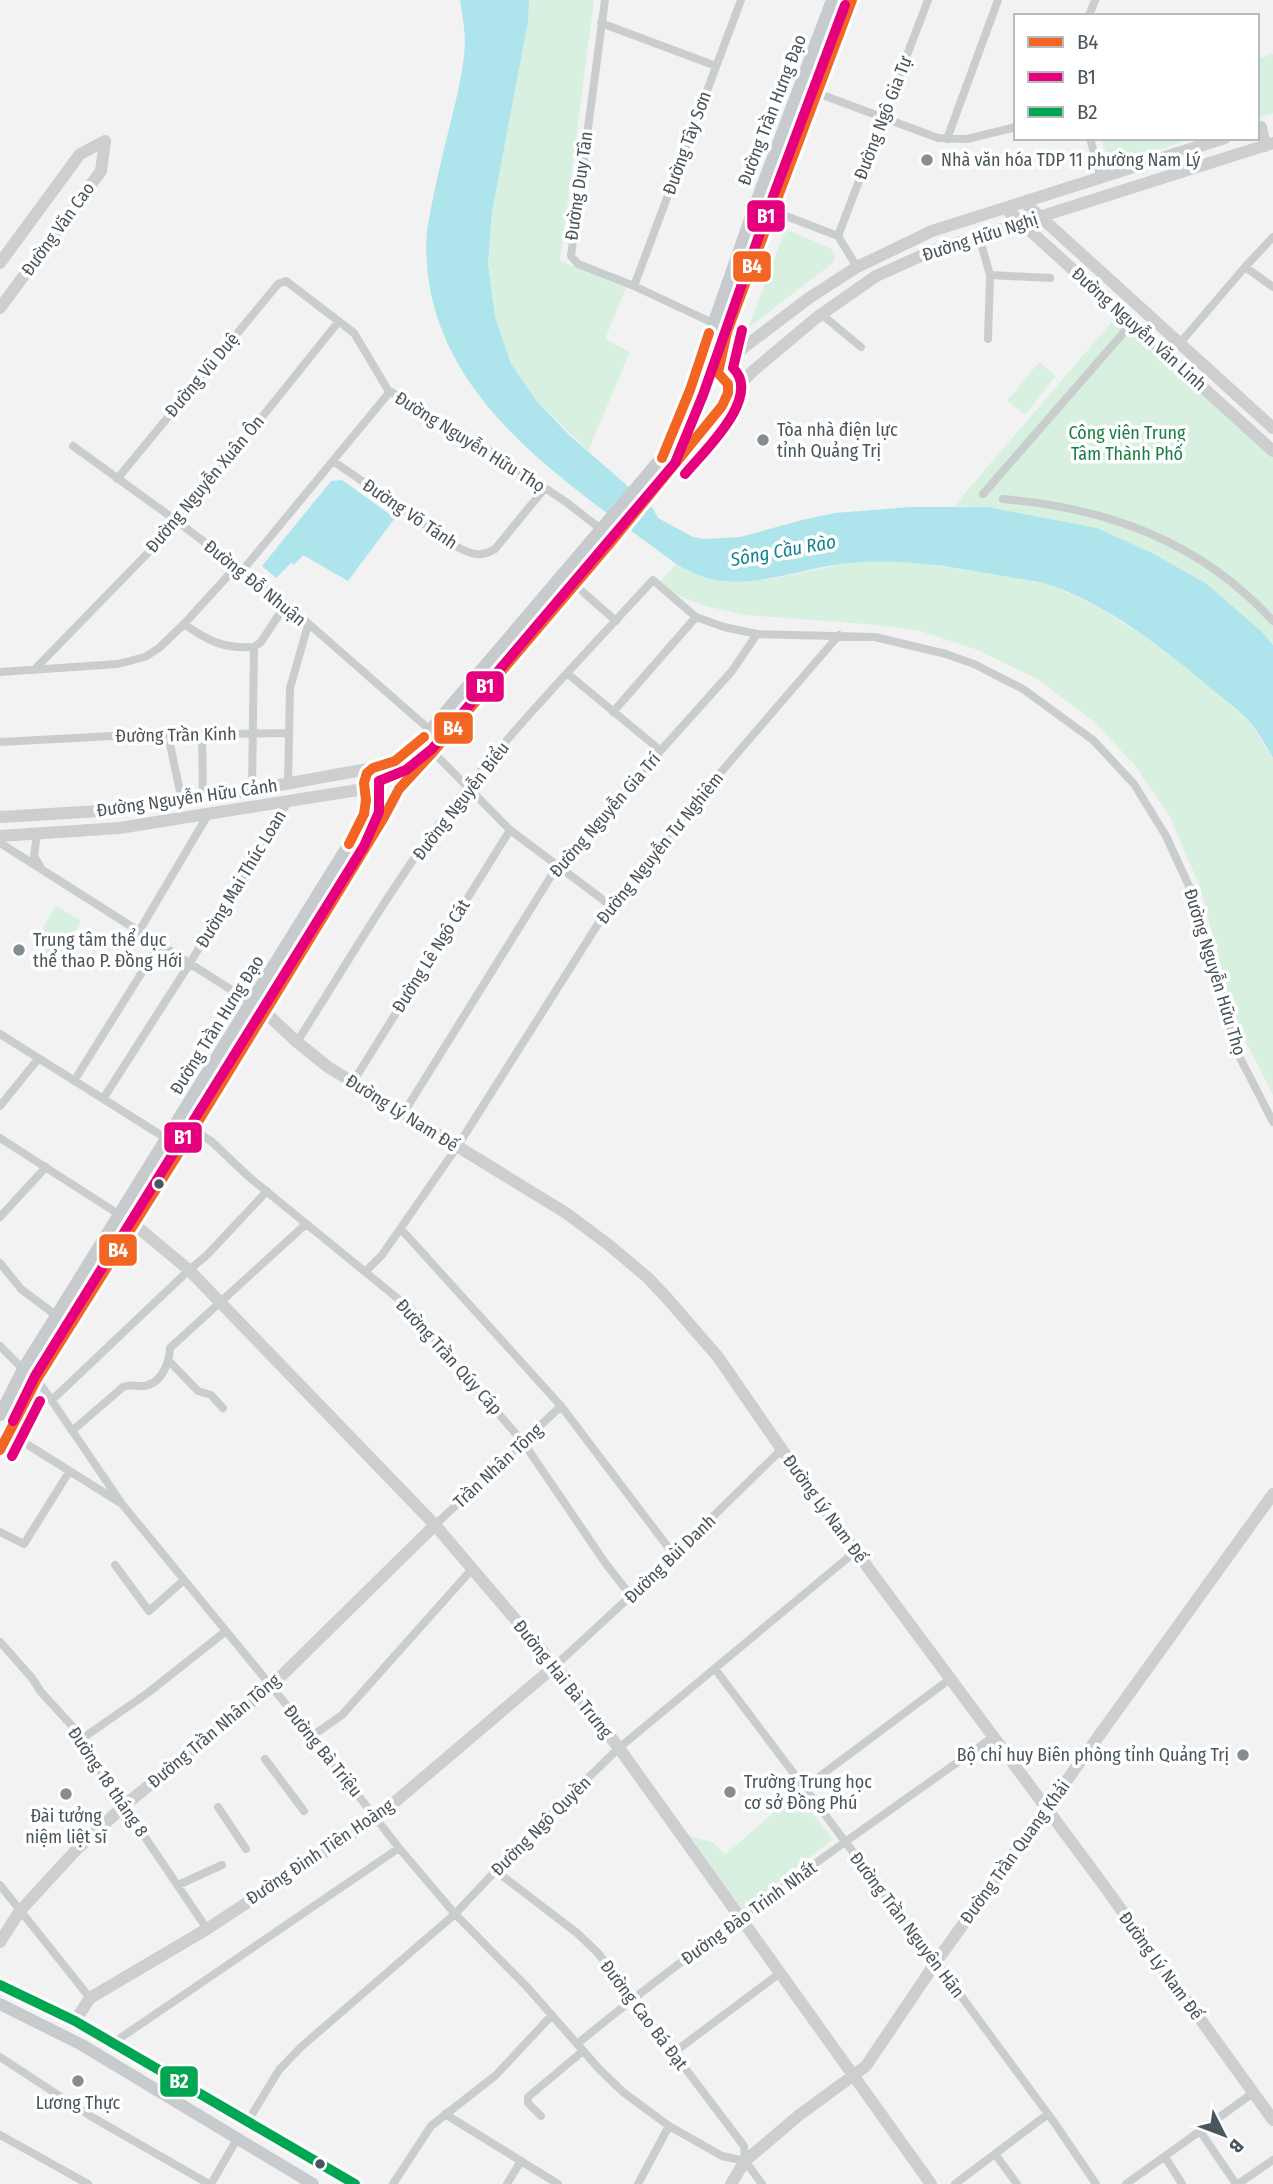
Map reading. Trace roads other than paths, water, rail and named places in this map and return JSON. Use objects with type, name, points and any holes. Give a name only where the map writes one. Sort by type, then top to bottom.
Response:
[{"type":"main road","name":"Đường Trần Hưng Đạo","points":[[605,526],[663,456],[685,404],[755,205],[832,0]]},
{"type":"main road","name":"Đường Trần Hưng Đạo","points":[[0,1450],[4,1430],[194,1130],[383,820],[397,792],[620,532],[719,411],[728,384],[718,373],[726,332],[852,0]]},
{"type":"main road","points":[[755,205],[773,211]]},
{"type":"main road","points":[[690,390],[705,376],[718,373]]},
{"type":"main road","points":[[685,404],[684,412],[689,421],[697,424],[710,420]]},
{"type":"main road","points":[[378,767],[395,772],[399,780],[397,792],[389,800],[380,802],[372,799],[365,791],[365,777],[378,767],[414,746],[430,730],[605,526]]},
{"type":"main road","name":"Đường Trần Hưng Đạo","points":[[0,1415],[23,1369],[352,839],[364,817],[365,791]]},
{"type":"main road","points":[[252,1003],[265,1013]]},
{"type":"main road","points":[[120,1215],[135,1225]]},
{"type":"main road","points":[[0,1985],[75,2021],[355,2184]]},
{"type":"main road","points":[[0,2004],[82,2045],[313,2184]]},
{"type":"main road","points":[[237,2139],[248,2121]]},
{"type":"street","name":"Đường Duy Tân","points":[[605,0],[571,256],[578,264],[634,286],[713,323]]},
{"type":"street","name":"Đường Tây Sơn","points":[[634,286],[741,0]]},
{"type":"street","name":"Đường Ngô Gia Tự","points":[[838,236],[928,0]]},
{"type":"street","points":[[947,139],[998,0]]},
{"type":"street","points":[[601,23],[716,66]]},
{"type":"street","points":[[817,93],[938,138],[967,139],[1014,127]]},
{"type":"street","points":[[1264,126],[1269,145]]},
{"type":"street","points":[[1091,140],[1101,178]]},
{"type":"street","name":"Đường Hữu Nghị","points":[[718,373],[750,343],[809,298],[857,267],[932,231],[1221,140]]},
{"type":"street","points":[[1224,140],[1226,159]]},
{"type":"street","name":"Đường Văn Cao","points":[[0,263],[80,153],[105,141],[101,170],[0,307]]},
{"type":"street","name":"Đường Hữu Nghị","points":[[725,399],[753,371],[821,314],[876,276],[932,251],[1269,145]]},
{"type":"street","name":"Đường Nguyễn Văn Linh","points":[[1024,202],[1273,428]]},
{"type":"street","name":"Đường Nguyễn Văn Linh","points":[[1005,208],[1273,451]]},
{"type":"street","points":[[773,211],[838,236],[857,267]]},
{"type":"street","points":[[979,236],[990,275],[988,339]]},
{"type":"street","points":[[1180,344],[1273,237]]},
{"type":"street","points":[[1245,267],[1273,287]]},
{"type":"street","points":[[990,275],[1050,278]]},
{"type":"street","name":"Đường Vũ Duệ","points":[[117,478],[278,284],[286,281],[292,285]]},
{"type":"street","name":"Đường Nguyễn Hữu Thọ","points":[[292,285],[354,333],[388,390],[485,448],[605,526]]},
{"type":"street","points":[[983,494],[1143,310]]},
{"type":"street","points":[[821,314],[861,347]]},
{"type":"street","name":"Đường Nguyễn Xuân Ôn","points":[[34,670],[178,522],[339,321]]},
{"type":"street","points":[[0,672],[118,664],[145,657],[159,648],[239,569],[333,461],[388,394],[388,390]]},
{"type":"street","name":"Đường Đỗ Nhuận","points":[[73,446],[286,604],[430,730]]},
{"type":"street","name":"Đường Võ Tánh","points":[[333,461],[459,548],[474,555],[486,554],[495,548],[545,488]]},
{"type":"street","points":[[1003,499],[1089,513],[1131,524],[1167,540],[1209,565],[1252,598],[1273,621]]},
{"type":"street","name":"Đường Nguyễn Hữu Thọ","points":[[653,580],[696,617],[724,627],[757,634],[875,638],[946,654],[992,672],[1024,689],[1093,740],[1125,773],[1155,816],[1189,884],[1232,1039],[1242,1065],[1273,1122]]},
{"type":"street","name":"Đường Nguyễn Biểu","points":[[297,1042],[395,887],[467,788],[653,580]]},
{"type":"street","points":[[575,585],[616,621]]},
{"type":"street","points":[[184,624],[213,642],[237,648],[254,647],[261,642],[286,604]]},
{"type":"street","points":[[613,712],[696,617]]},
{"type":"street","points":[[288,784],[290,688],[308,625]]},
{"type":"street","name":"Đường Nguyễn Gia Trí","points":[[403,1114],[558,865],[732,671],[757,634]]},
{"type":"street","name":"Đường Nguyễn Tư Nghiêm","points":[[366,1271],[383,1255],[457,1147],[610,905],[839,635]]},
{"type":"street","name":"Đường Trần Kinh","points":[[0,743],[253,733],[254,647]]},
{"type":"street","points":[[568,674],[660,750]]},
{"type":"street","points":[[252,790],[253,733],[288,733]]},
{"type":"street","points":[[202,734],[203,798]]},
{"type":"street","points":[[168,735],[182,801]]},
{"type":"street","points":[[433,752],[510,830],[610,905]]},
{"type":"street","name":"Đường Nguyễn Hữu Cảnh","points":[[0,817],[116,810],[252,790],[378,767]]},
{"type":"street","name":"Đường Nguyễn Hữu Cảnh","points":[[0,836],[119,828],[289,800],[365,791]]},
{"type":"street","name":"Đường Mai Thúc Loan","points":[[103,1099],[289,800]]},
{"type":"street","points":[[138,933],[209,813]]},
{"type":"street","points":[[38,815],[35,859],[47,874]]},
{"type":"street","name":"Đường Lê Ngô Cát","points":[[353,1082],[510,830]]},
{"type":"street","points":[[0,844],[252,1003]]},
{"type":"street","points":[[74,1081],[159,945]]},
{"type":"street","name":"Đường Lý Nam Đế","points":[[265,1013],[328,1067],[566,1213],[648,1278],[718,1357],[856,1551],[1273,2120]]},
{"type":"street","points":[[0,1034],[167,1139]]},
{"type":"street","points":[[0,1106],[38,1059]]},
{"type":"street","name":"Đường Trần Qúy Cáp","points":[[194,1130],[211,1141],[306,1224],[414,1311],[439,1345],[523,1442],[631,1596]]},
{"type":"street","points":[[0,1138],[120,1215]]},
{"type":"street","points":[[0,1217],[46,1167]]},
{"type":"street","points":[[52,1401],[208,1255],[267,1191]]},
{"type":"street","points":[[72,1431],[122,1387],[130,1384],[145,1386],[158,1378],[170,1362],[170,1348],[306,1224]]},
{"type":"street","name":"Đường Hai Bà Trưng","points":[[135,1225],[189,1270],[435,1525],[555,1666],[619,1748],[931,2184]]},
{"type":"street","points":[[401,1229],[561,1406],[674,1555]]},
{"type":"street","points":[[0,1263],[21,1289],[57,1316]]},
{"type":"street","points":[[0,1346],[23,1369]]},
{"type":"street","points":[[170,1362],[198,1391],[211,1395],[223,1408]]},
{"type":"street","name":"Đường Bà Triệu","points":[[37,1379],[122,1504],[455,1914],[623,2092],[669,2126],[722,2156],[745,2161]]},
{"type":"street","name":"Trần Nhân Tông","points":[[435,1525],[561,1406]]},
{"type":"street","points":[[4,1430],[122,1504]]},
{"type":"street","name":"Đường Bùi Danh","points":[[555,1666],[782,1449]]},
{"type":"street","points":[[0,1532],[24,1544],[69,1472]]},
{"type":"street","name":"Đường Trần Quang Khải","points":[[731,2184],[745,2161],[798,2116],[866,2066],[936,1962],[1273,1494]]},
{"type":"street","name":"Đường Trần Nhân Tông","points":[[0,1942],[19,1912],[68,1858],[125,1805],[271,1686],[435,1525]]},
{"type":"street","name":"Đường Ngô Quyền","points":[[248,2121],[279,2070],[301,2047],[455,1914],[536,1828],[619,1748],[856,1551]]},
{"type":"street","points":[[115,1565],[149,1611],[184,1580]]},
{"type":"street","points":[[312,1736],[342,1715],[473,1568]]},
{"type":"street","points":[[83,1738],[149,1692],[226,1631]]},
{"type":"street","name":"Đường 18 tháng 8","points":[[0,1642],[83,1738],[101,1772],[207,1929]]},
{"type":"street","name":"Đường Đinh Tiên Hoàng","points":[[75,2021],[90,1998],[207,1929],[376,1818],[555,1666]]},
{"type":"street","name":"Đường Trần Nguyên Hãn","points":[[715,1669],[936,1962],[1096,2184]]},
{"type":"street","points":[[804,1788],[950,1679]]},
{"type":"street","name":"Đường Đào Trinh Nhất","points":[[576,2044],[741,1918],[993,1737]]},
{"type":"street","points":[[265,1759],[303,1811]]},
{"type":"street","points":[[218,1807],[246,1849]]},
{"type":"street","points":[[113,2043],[399,1848]]},
{"type":"street","points":[[178,1885],[222,1865]]},
{"type":"street","name":"Đường Cao Bá Đạt","points":[[496,1871],[577,1933],[598,1953],[744,2146],[745,2161],[762,2184]]},
{"type":"street","points":[[0,1885],[90,1998]]},
{"type":"street","points":[[673,2053],[780,1972]]},
{"type":"street","points":[[393,2184],[431,2126],[496,2075],[552,2015]]},
{"type":"street","points":[[541,2116],[528,2103],[528,2097],[583,2051]]},
{"type":"street","points":[[0,2057],[92,2118],[210,2184],[237,2139]]},
{"type":"street","points":[[1126,2184],[1253,2093]]},
{"type":"street","points":[[955,2184],[1048,2114]]},
{"type":"street","points":[[445,2115],[558,2184]]},
{"type":"street","points":[[638,2184],[669,2126]]},
{"type":"street","points":[[1200,2131],[1237,2184],[1273,2160]]},
{"type":"street","points":[[0,2135],[88,2184]]},
{"type":"street","points":[[995,2154],[1017,2184]]},
{"type":"street","points":[[1164,2157],[1182,2184]]},
{"type":"street","points":[[508,2184],[521,2161]]},
{"type":"street","points":[[67,2184],[72,2175]]},
{"type":"water","name":"Sông Cầu Rào","points":[[460,0],[529,0],[528,22],[492,212],[488,263],[495,317],[511,364],[536,400],[569,435],[652,507],[658,518],[693,537],[704,539],[740,537],[835,513],[910,507],[988,507],[1097,528],[1152,553],[1207,584],[1261,631],[1273,645],[1273,758],[1250,722],[1196,676],[1136,630],[1072,594],[1033,581],[908,563],[851,563],[762,580],[720,581],[698,575],[676,564],[601,509],[526,447],[493,413],[465,375],[444,334],[430,289],[426,253],[427,231],[460,82],[464,52]]},
{"type":"water","points":[[342,480],[395,518],[348,581],[303,555],[276,578],[262,566],[331,481]]},
{"type":"place","name":"Nhà văn hóa TDP 11 phường Nam Lý","points":[[927,160]]},
{"type":"place","name":"Tòa nhà điện lực tỉnh Quảng Trị","points":[[763,440]]},
{"type":"place","name":"Trung tâm thể dục thể thao P. Đồng Hới","points":[[19,950]]},
{"type":"place","name":"Bộ chỉ huy Biên phòng tỉnh Quảng Trị","points":[[1243,1755]]},
{"type":"place","name":"Trường Trung học cơ sở Đồng Phú","points":[[730,1792]]},
{"type":"place","name":"Đài tưởng niệm liệt sĩ","points":[[66,1794]]},
{"type":"place","name":"Lương Thực","points":[[78,2081]]},
{"type":"park label","name":"Công viên Trung Tâm Thành Phố","points":[[1127,443]]}]
